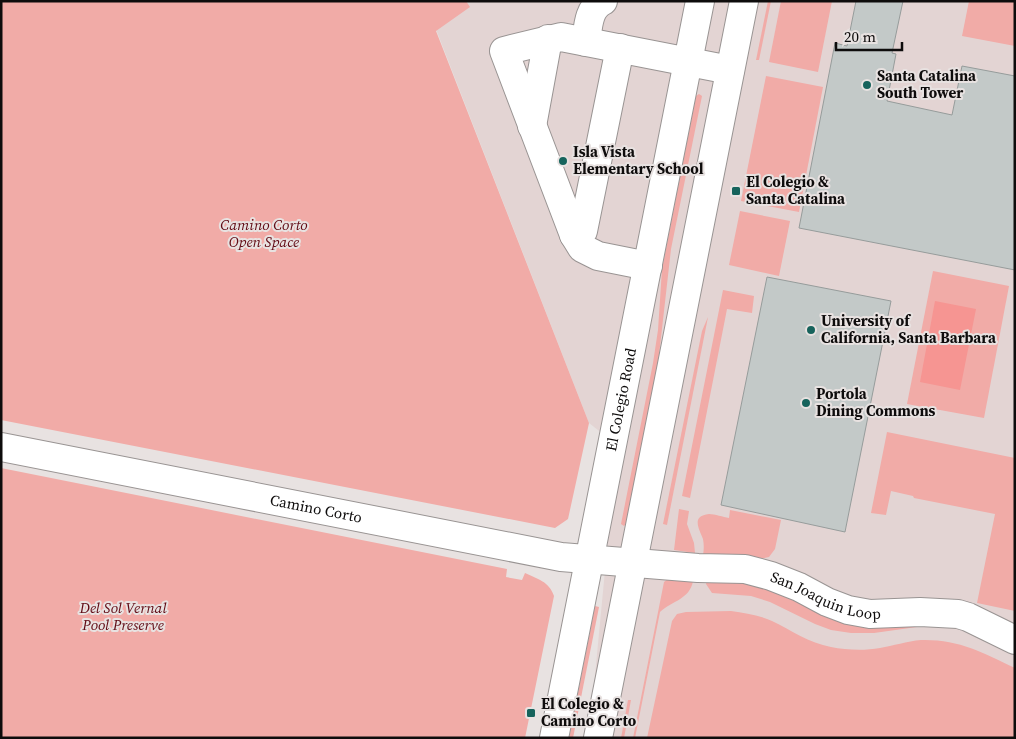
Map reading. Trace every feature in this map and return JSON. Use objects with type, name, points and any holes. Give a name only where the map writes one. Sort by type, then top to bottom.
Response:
[{"type":"main road","points":[[586,42],[590,17],[595,6],[603,1]]},
{"type":"main road","name":"El Colegio Road","points":[[554,738],[700,1]]},
{"type":"main road","points":[[598,738],[744,1]]},
{"type":"main road","points":[[648,266],[598,256],[582,248],[574,236],[504,51],[548,39],[561,38],[730,70]]},
{"type":"main road","points":[[532,127],[548,39]]},
{"type":"main road","points":[[574,236],[583,231],[620,48]]},
{"type":"main road","name":"Camino Corto","points":[[1,446],[554,556],[633,562]]},
{"type":"main road","name":"San Joaquin Loop","points":[[633,562],[698,568],[735,568],[755,571],[799,587],[827,602],[848,610],[870,614],[920,612],[958,614],[1015,640]]},
{"type":"shaded area","name":"University of California, Santa Barbara","points":[[425,1],[1015,1],[1015,738],[589,738],[617,445],[589,423]]},
{"type":"shaded area","points":[[935,301],[976,309],[960,390],[920,382]]},
{"type":"green space","name":"Camino Corto Open Space","points":[[1,1],[466,1],[470,7],[436,31],[589,423],[568,519],[555,528],[1,420]]},
{"type":"green space","points":[[768,1],[771,1],[759,60],[756,60]]},
{"type":"green space","points":[[781,1],[832,1],[818,72],[769,62]]},
{"type":"green space","points":[[969,1],[1015,1],[1015,46],[962,36]]},
{"type":"green space","points":[[766,76],[823,87],[799,212],[741,201]]},
{"type":"green space","points":[[699,94],[702,96],[671,249],[657,373],[626,524],[624,526],[621,524],[658,330],[662,269],[696,96]]},
{"type":"green space","points":[[740,211],[790,221],[779,276],[729,265]]},
{"type":"green space","points":[[933,271],[1009,286],[984,418],[907,404]]},
{"type":"green space","points":[[723,290],[754,296],[752,313],[727,309],[690,498],[682,496]]},
{"type":"green space","points":[[708,317],[667,525],[663,524],[702,331]]},
{"type":"green space","points":[[887,432],[1015,458],[1015,611],[977,603],[995,514],[914,498],[913,496],[891,491],[886,515],[871,513]]},
{"type":"green space","name":"Del Sol Vernal Pool Preserve","points":[[1,468],[507,569],[506,577],[522,580],[525,573],[538,579],[549,587],[554,596],[525,738],[1,738]]},
{"type":"green space","points":[[679,509],[689,511],[687,524],[694,543],[695,553],[674,550]]},
{"type":"green space","points":[[730,510],[781,520],[775,549],[769,557],[760,559],[726,555],[703,555],[703,541],[698,520],[703,515],[709,514],[729,518]]},
{"type":"green space","points":[[668,579],[693,581],[684,596],[660,612],[635,738],[633,738],[664,582]]},
{"type":"green space","points":[[707,580],[745,581],[876,627],[917,627],[874,633],[851,633],[831,630],[770,602],[751,596],[712,593],[706,584]]},
{"type":"green space","points":[[595,606],[599,607],[573,738],[569,738]]},
{"type":"green space","points":[[731,611],[752,614],[767,619],[808,639],[837,648],[868,650],[921,640],[934,640],[958,644],[992,657],[1015,668],[1015,738],[647,738],[672,621],[677,614],[686,612]]},
{"type":"green space","points":[[628,700],[631,700],[624,738],[621,738]]},
{"type":"building","points":[[856,1],[903,1],[892,53],[896,54],[887,101],[952,115],[962,66],[1015,76],[1015,270],[799,228],[835,43],[847,46]]},
{"type":"building","name":"Portola Dining Commons","points":[[767,277],[891,301],[845,532],[721,505]]},
{"type":"place","name":"Santa Catalina South Tower","points":[[867,85]]},
{"type":"place","name":"Isla Vista Elementary School","points":[[563,161]]},
{"type":"place","name":"El Colegio & Santa Catalina","points":[[736,191]]},
{"type":"place","name":"University of California, Santa Barbara","points":[[811,330]]},
{"type":"place","name":"Portola Dining Commons","points":[[806,403]]},
{"type":"place","name":"El Colegio & Camino Corto","points":[[531,713]]}]
